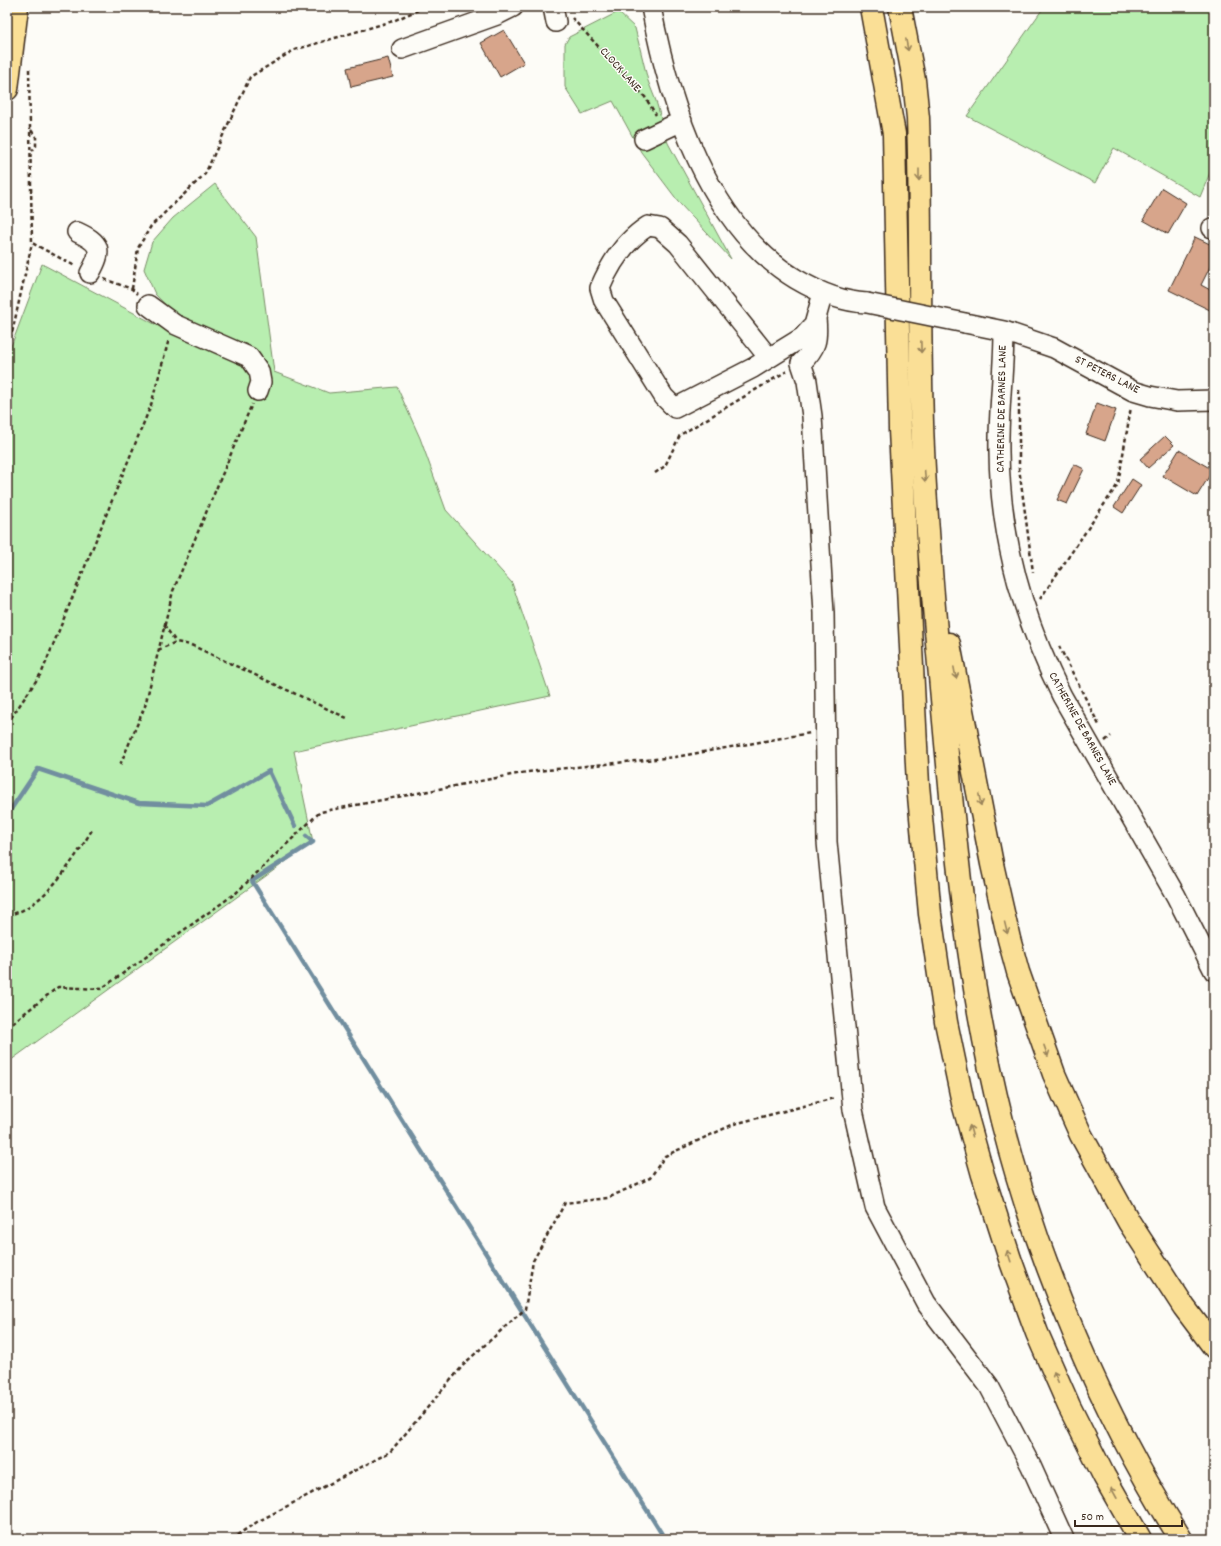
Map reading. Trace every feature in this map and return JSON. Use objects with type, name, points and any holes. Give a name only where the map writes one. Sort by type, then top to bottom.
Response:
[{"type":"highway","points":[[7,89],[17,7]]},
{"type":"highway","points":[[871,7],[894,134],[900,430],[918,785],[930,914],[946,1022],[963,1103],[983,1175],[1010,1260],[1038,1333],[1069,1406],[1104,1476],[1140,1539]]},
{"type":"highway","points":[[900,7],[914,80],[918,118],[923,448],[929,538],[959,882],[979,1012],[1002,1122],[1021,1187],[1068,1317],[1122,1435],[1181,1539]]},
{"type":"highway","points":[[929,538],[1000,904],[1018,972],[1037,1026],[1067,1105],[1107,1184],[1154,1262],[1214,1347]]},
{"type":"street","points":[[402,48],[497,15],[513,7]]},
{"type":"street","name":"CATHERINE DE BARNES LANE","points":[[651,7],[674,125],[738,228],[769,260],[790,275],[823,293],[840,298],[1004,331],[999,415],[1001,484],[1009,547],[1030,624],[1046,666],[1172,890],[1214,971]]},
{"type":"street","points":[[644,139],[674,125]]},
{"type":"street","points":[[769,358],[678,244],[660,228],[648,226],[633,235],[607,271],[600,288],[604,301],[664,397],[675,408],[769,358],[803,337],[812,328],[823,293]]},
{"type":"street","points":[[77,232],[92,238],[97,245],[98,254],[90,273]]},
{"type":"street","points":[[148,305],[174,324],[249,358],[259,371],[261,382],[258,391]]},
{"type":"street","points":[[816,318],[817,333],[814,349],[801,363],[807,381],[812,416],[824,613],[827,842],[851,1094],[875,1207],[926,1303],[989,1386],[1031,1466],[1064,1539]]},
{"type":"street","name":"ST PETERS LANE","points":[[1004,331],[1054,348],[1133,391],[1177,401],[1214,400]]},
{"type":"path","points":[[132,289],[138,248],[151,226],[205,174],[250,77],[294,50],[393,21],[425,7]]},
{"type":"path","name":"CLOCK LANE","points":[[559,14],[674,125]]},
{"type":"path","points":[[7,345],[12,333],[32,243],[32,151],[30,129],[29,68]]},
{"type":"path","points":[[30,129],[36,137],[36,146],[32,151]]},
{"type":"path","points":[[32,243],[90,273],[132,289],[148,305]]},
{"type":"path","points":[[7,724],[45,665],[151,405],[170,334]]},
{"type":"path","points":[[655,473],[665,466],[680,434],[801,363]]},
{"type":"path","points":[[1019,384],[1019,468],[1034,579]]},
{"type":"path","points":[[120,765],[144,706],[173,591],[258,391]]},
{"type":"path","points":[[1036,595],[1038,602],[1118,484],[1133,391]]},
{"type":"path","points":[[164,625],[176,642]]},
{"type":"path","points":[[158,650],[176,642],[191,644],[349,720]]},
{"type":"path","points":[[7,1027],[58,987],[101,989],[236,893],[320,812],[527,772],[675,757],[802,736],[826,728]]},
{"type":"path","points":[[7,915],[17,914],[38,900],[64,871],[92,830]]},
{"type":"path","points":[[231,1539],[257,1522],[390,1452],[466,1362],[525,1309],[533,1262],[565,1203],[608,1198],[650,1178],[665,1156],[734,1124],[851,1094]]},
{"type":"green space","points":[[1044,7],[1214,7],[1214,163],[1200,197],[1114,148],[1095,183],[967,116]]},
{"type":"green space","points":[[618,12],[635,28],[648,81],[656,101],[668,143],[731,259],[681,205],[641,152],[613,101],[582,114],[565,87],[565,44],[569,37]]},
{"type":"green space","points":[[215,184],[256,237],[274,372],[329,393],[397,387],[420,438],[446,510],[512,583],[550,696],[294,751],[313,842],[7,1063],[7,357],[42,264],[164,329],[265,369],[257,350],[177,317],[155,294],[144,269],[152,242],[173,218]]},
{"type":"building","points":[[504,30],[524,63],[500,77],[481,43]]},
{"type":"building","points":[[388,58],[393,77],[351,87],[347,68]]},
{"type":"building","points":[[1162,188],[1186,203],[1168,234],[1143,220]]},
{"type":"building","points":[[1195,237],[1214,246],[1214,259],[1201,285],[1214,292],[1214,312],[1169,290]]},
{"type":"building","points":[[1097,403],[1116,410],[1105,441],[1086,434]]},
{"type":"building","points":[[1165,436],[1174,445],[1148,468],[1140,459]]},
{"type":"building","points":[[1179,450],[1213,470],[1197,496],[1163,476]]},
{"type":"building","points":[[1074,464],[1084,469],[1067,504],[1057,500]]},
{"type":"building","points":[[1132,479],[1141,485],[1123,513],[1114,507]]},
{"type":"waterway","points":[[7,815],[38,769],[139,803],[207,806],[269,771],[295,826]]},
{"type":"waterway","points":[[306,836],[313,842],[252,881],[665,1539]]}]
